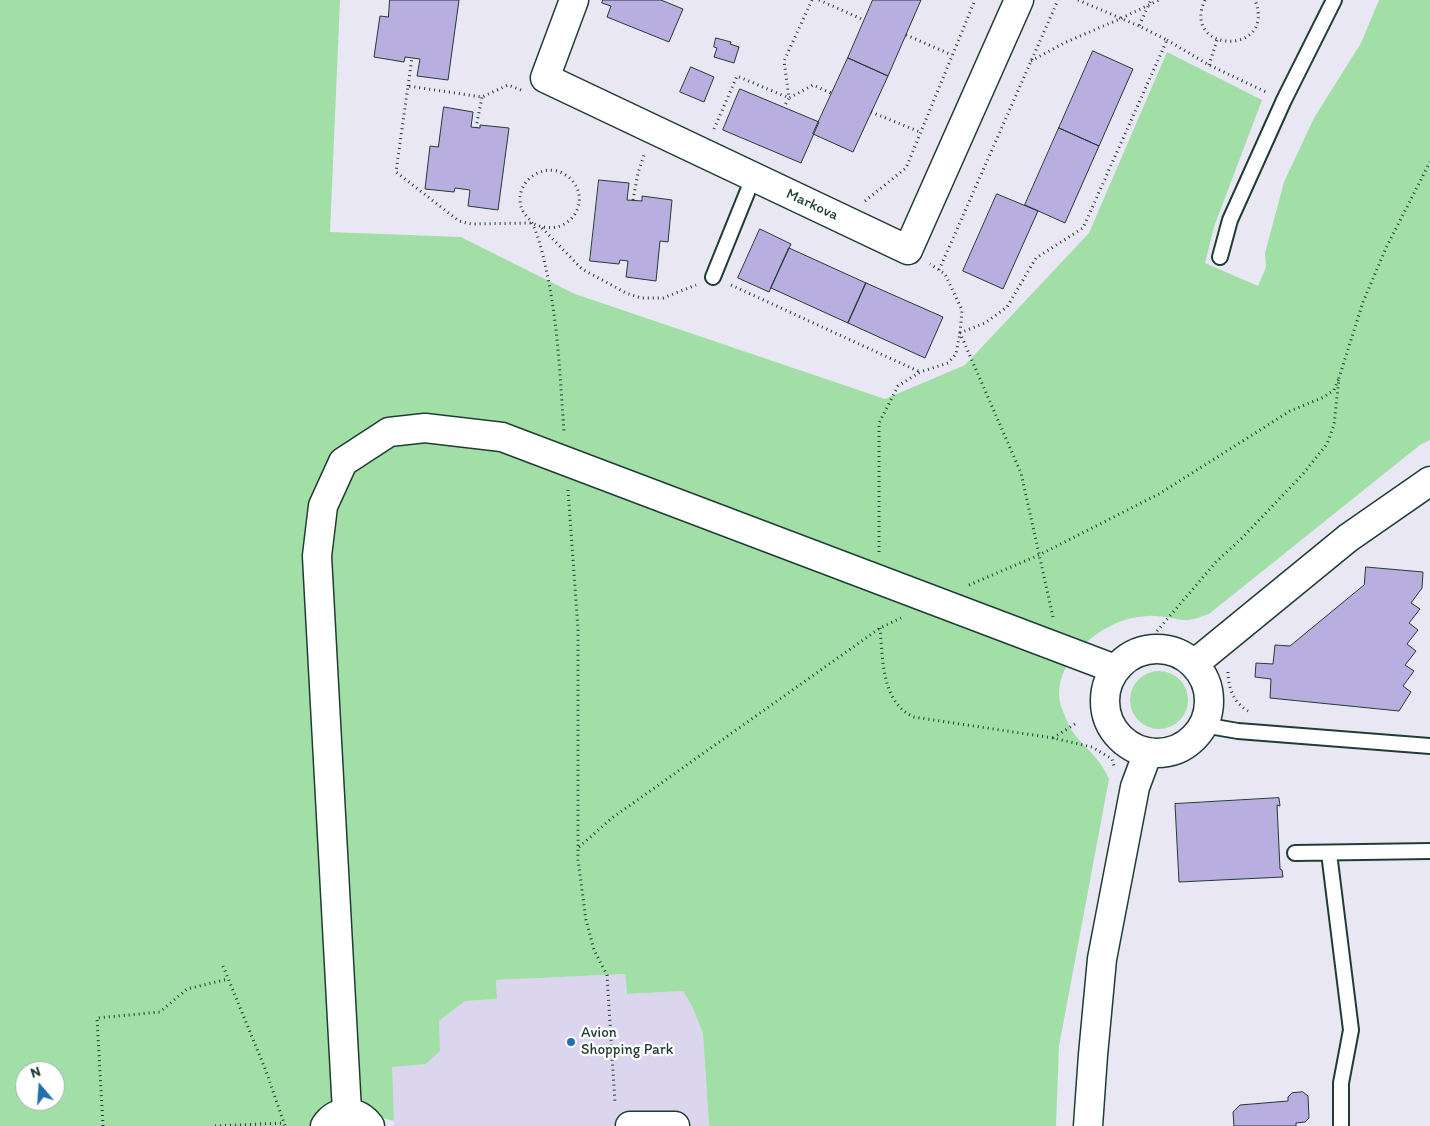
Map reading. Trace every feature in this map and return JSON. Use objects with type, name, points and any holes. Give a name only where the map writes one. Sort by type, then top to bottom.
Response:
[{"type":"street","name":"Markova","points":[[574,0],[545,78],[756,172],[908,250]]},
{"type":"street","points":[[908,250],[1019,0]]},
{"type":"street","points":[[370,1126],[365,1119],[356,1114],[336,1119],[317,556],[323,506],[343,462],[389,432],[425,428],[502,437],[1115,669]]},
{"type":"street","points":[[1194,664],[1348,538],[1430,480]]},
{"type":"street","points":[[1163,648],[1180,653],[1194,664],[1204,677],[1209,693],[1209,709],[1203,725],[1194,738],[1180,748],[1164,752],[1148,752],[1131,746],[1117,735],[1108,720],[1104,702],[1107,684],[1115,669],[1128,657],[1145,650],[1163,648]]},
{"type":"street","points":[[1088,1126],[1102,959],[1135,787],[1148,752]]},
{"type":"street","points":[[623,1117],[675,1126]]},
{"type":"lane","points":[[1220,257],[1230,220],[1284,100],[1334,0]]},
{"type":"lane","points":[[713,277],[756,172]]},
{"type":"lane","points":[[1203,725],[1268,733],[1430,746]]},
{"type":"lane","points":[[1295,853],[1430,851]]},
{"type":"lane","points":[[1329,853],[1351,1030],[1341,1083],[1341,1126]]},
{"type":"path","points":[[789,98],[784,61],[812,0]]},
{"type":"path","points":[[819,0],[864,20]]},
{"type":"path","points":[[864,203],[906,168],[976,0]]},
{"type":"path","points":[[939,270],[1058,0]]},
{"type":"path","points":[[1078,0],[1140,26],[1209,65],[1284,100]]},
{"type":"path","points":[[1140,26],[1151,0]]},
{"type":"path","points":[[1031,62],[1064,43],[1159,0]]},
{"type":"path","points":[[1205,0],[1201,17],[1204,26],[1209,34],[1226,43],[1244,39],[1251,33],[1258,17],[1258,8],[1255,0]]},
{"type":"path","points":[[906,35],[952,55]]},
{"type":"path","points":[[960,333],[985,323],[1007,307],[1036,258],[1083,228],[1166,40]]},
{"type":"path","points":[[1209,65],[1218,40]]},
{"type":"path","points":[[412,58],[396,172],[458,221],[471,224],[532,223]]},
{"type":"path","points":[[711,134],[737,76],[789,98]]},
{"type":"path","points":[[408,86],[482,97],[508,85],[526,92]]},
{"type":"path","points":[[784,107],[789,98],[813,85],[831,93]]},
{"type":"path","points":[[476,128],[482,97]]},
{"type":"path","points":[[871,112],[920,132]]},
{"type":"path","points":[[633,200],[638,172],[646,151]]},
{"type":"path","points":[[578,847],[612,818],[880,628],[935,601],[1039,555],[1159,494],[1290,411],[1324,397],[1334,390],[1363,302],[1386,248],[1430,162]]},
{"type":"path","points":[[541,228],[551,229],[569,222],[575,215],[578,206],[579,196],[571,179],[563,173],[554,170],[544,170],[527,180],[522,188],[521,208],[525,216],[541,228],[582,270],[626,293],[641,298],[663,298],[713,277],[920,372]]},
{"type":"path","points":[[532,223],[546,268],[556,326],[578,628],[578,860],[586,920],[594,950],[607,975],[623,1117]]},
{"type":"path","points":[[880,556],[878,423],[898,386],[920,372],[948,363],[956,354],[960,333],[962,310],[944,274],[908,250]]},
{"type":"path","points":[[960,333],[1021,473],[1054,620]]},
{"type":"path","points":[[1157,631],[1216,562],[1242,538],[1303,474],[1327,444],[1334,425],[1339,378]]},
{"type":"path","points":[[880,628],[886,681],[896,703],[906,714],[914,717],[1053,738],[1092,747],[1112,759],[1116,774]]},
{"type":"path","points":[[1230,665],[1227,673],[1232,695],[1246,710],[1268,716],[1268,733]]},
{"type":"path","points":[[1053,738],[1075,724]]},
{"type":"path","points":[[215,1126],[285,1124],[266,1071],[222,966]]},
{"type":"path","points":[[103,1126],[97,1018],[160,1012],[187,989],[228,979]]},
{"type":"shaded area","name":"Avion Shopping Park","points":[[625,974],[627,994],[683,991],[693,1008],[703,1034],[709,1126],[394,1126],[391,1066],[426,1064],[439,1051],[439,1021],[465,1001],[497,999],[496,980]]},
{"type":"green space","points":[[0,0],[340,0],[330,232],[461,237],[575,294],[885,399],[965,365],[1089,233],[1167,52],[1262,100],[1214,227],[1205,263],[1258,286],[1266,267],[1265,253],[1284,182],[1314,118],[1361,43],[1379,0],[1430,0],[1430,440],[1420,445],[1209,614],[1190,620],[1153,616],[1126,620],[1096,635],[1078,650],[1067,664],[1059,688],[1061,706],[1072,731],[1097,759],[1109,779],[1059,1046],[1056,1126],[709,1126],[703,1034],[693,1008],[683,991],[627,994],[625,974],[496,980],[497,999],[465,1001],[439,1021],[440,1051],[426,1064],[392,1067],[394,1121],[379,1117],[313,1126],[0,1126]]},
{"type":"green space","points":[[1153,671],[1165,671],[1180,679],[1188,694],[1188,706],[1180,721],[1165,729],[1153,729],[1138,721],[1130,706],[1130,694],[1138,679]]},
{"type":"building","points":[[390,0],[459,0],[448,80],[417,76],[420,59],[405,57],[404,62],[374,57],[380,16],[388,17]]},
{"type":"building","points":[[603,0],[661,0],[683,9],[669,42],[607,17],[611,6],[602,3]]},
{"type":"building","points":[[873,0],[921,0],[888,76],[848,58]]},
{"type":"building","points":[[716,38],[731,42],[730,44],[739,47],[734,63],[714,57],[717,48],[714,47]]},
{"type":"building","points":[[1093,51],[1133,69],[1099,146],[1059,128]]},
{"type":"building","points":[[848,58],[888,76],[853,152],[813,134]]},
{"type":"building","points":[[691,67],[714,77],[704,102],[680,92]]},
{"type":"building","points":[[740,89],[819,122],[801,163],[723,130]]},
{"type":"building","points":[[444,107],[473,112],[471,127],[480,128],[480,125],[509,128],[498,210],[468,206],[470,190],[455,188],[454,192],[425,189],[430,146],[438,147]]},
{"type":"building","points":[[1059,128],[1099,146],[1065,223],[1025,205]]},
{"type":"building","points":[[599,180],[629,183],[627,200],[642,201],[642,196],[672,200],[668,242],[660,241],[656,281],[626,277],[628,261],[620,260],[619,264],[590,261]]},
{"type":"building","points":[[997,194],[1038,211],[1003,289],[963,271]]},
{"type":"building","points":[[760,229],[791,244],[769,292],[738,278]]},
{"type":"building","points":[[789,248],[866,283],[848,323],[771,288]]},
{"type":"building","points":[[866,283],[943,317],[925,358],[848,323]]},
{"type":"building","points":[[1366,567],[1423,572],[1422,588],[1411,603],[1420,609],[1409,623],[1418,630],[1407,644],[1416,651],[1405,665],[1414,671],[1403,686],[1411,692],[1399,711],[1270,698],[1271,679],[1255,677],[1256,663],[1273,664],[1275,645],[1290,646],[1364,585]]},
{"type":"building","points":[[1279,798],[1280,806],[1277,805],[1280,869],[1282,870],[1283,877],[1179,882],[1175,804]]},
{"type":"building","points":[[1303,1092],[1308,1096],[1309,1118],[1305,1122],[1296,1123],[1296,1126],[1234,1126],[1233,1112],[1240,1105],[1288,1101],[1288,1097],[1292,1093]]},
{"type":"place","name":"Avion Shopping Park","points":[[571,1042]]}]
